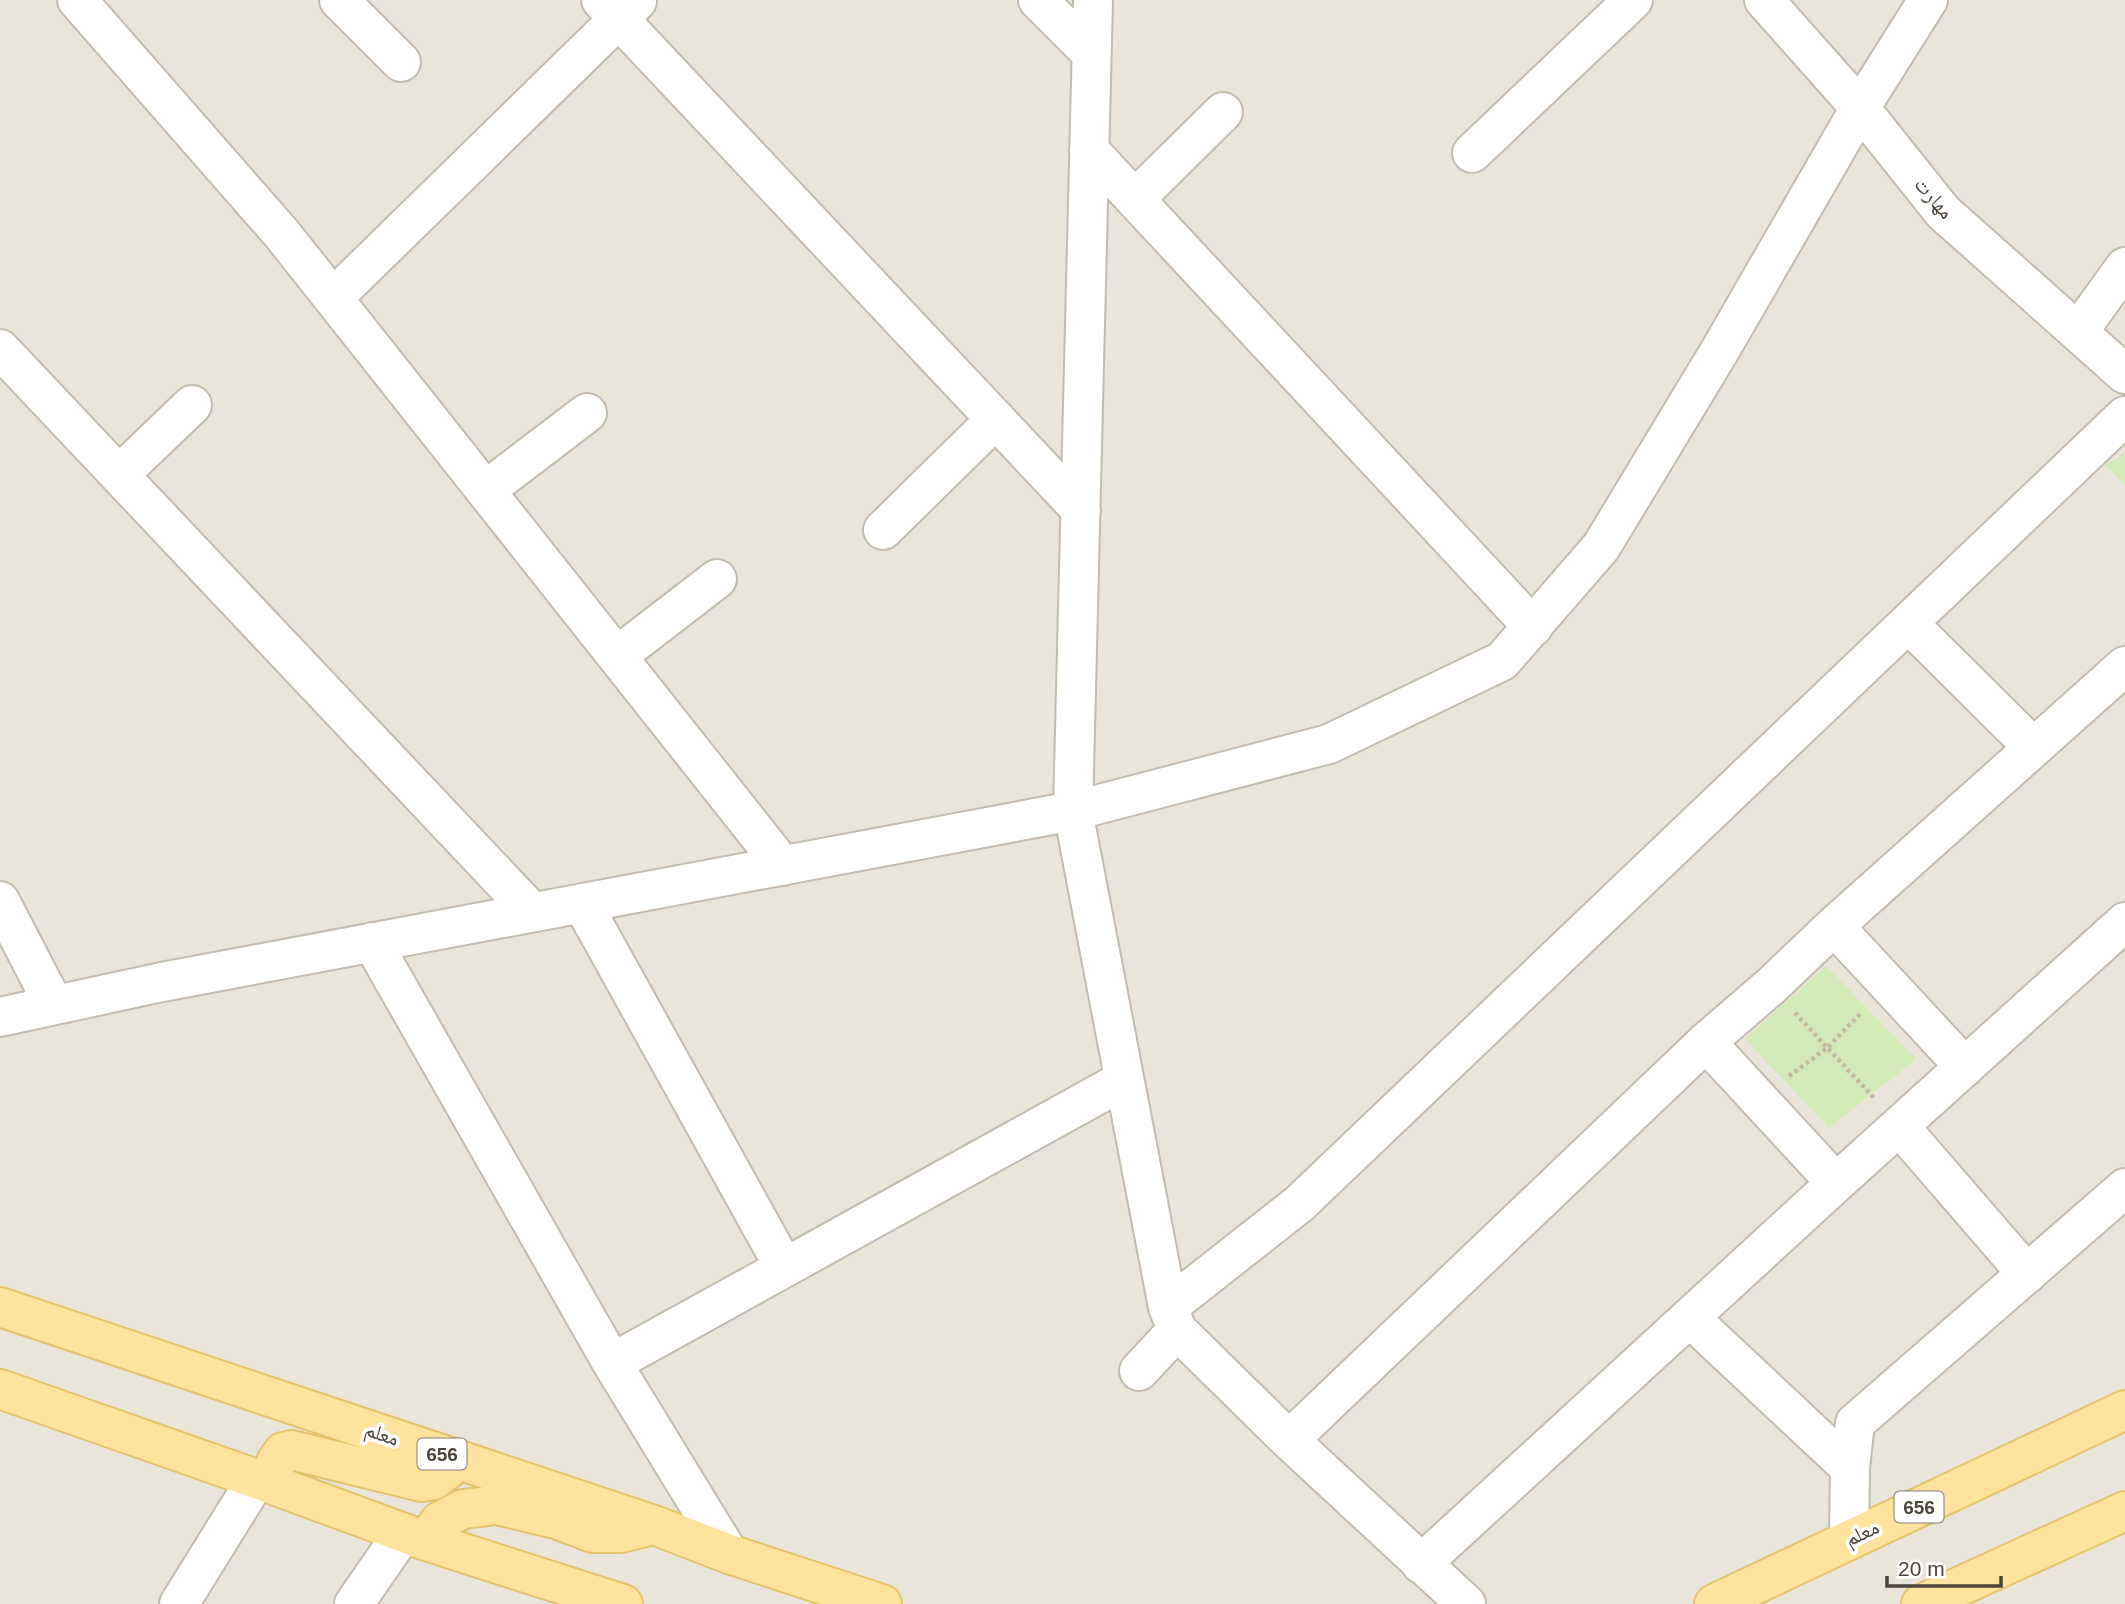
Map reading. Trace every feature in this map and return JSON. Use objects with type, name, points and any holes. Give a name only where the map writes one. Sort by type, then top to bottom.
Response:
[{"type":"main road","name":"معلم","points":[[0,1307],[654,1525],[729,1554],[882,1604]]},
{"type":"main road","points":[[0,1389],[415,1537],[623,1604]]},
{"type":"main road","name":"معلم","points":[[1714,1604],[2125,1410]]},
{"type":"main road","points":[[262,1481],[283,1452],[291,1450],[422,1482],[434,1479],[460,1460]]},
{"type":"main road","points":[[415,1537],[464,1509],[497,1505],[556,1519],[593,1533],[621,1532],[654,1525]]},
{"type":"main road","points":[[1921,1604],[2125,1511]]},
{"type":"street","points":[[77,0],[282,234],[783,866]]},
{"type":"street","points":[[339,0],[401,62]]},
{"type":"street","points":[[1038,0],[1091,53]]},
{"type":"street","points":[[1093,0],[1073,811],[1172,1319],[1289,1440],[1466,1604]]},
{"type":"street","points":[[1472,153],[1633,0]]},
{"type":"street","name":"مهارت","points":[[1765,0],[1860,108],[1943,212],[2125,374]]},
{"type":"street","points":[[0,1017],[162,982],[1073,811],[1329,744],[1502,661],[1601,547],[1719,352],[1860,108],[1928,0]]},
{"type":"street","points":[[333,298],[619,6],[1081,510]]},
{"type":"street","points":[[1135,199],[1223,112]]},
{"type":"street","points":[[1089,150],[1533,627]]},
{"type":"street","points":[[2078,332],[2125,267]]},
{"type":"street","points":[[0,349],[532,912]]},
{"type":"street","points":[[119,475],[192,405]]},
{"type":"street","points":[[485,490],[587,413]]},
{"type":"street","points":[[1139,1371],[1172,1319],[1299,1203],[2125,416]]},
{"type":"street","points":[[883,530],[996,419]]},
{"type":"street","points":[[617,656],[717,579]]},
{"type":"street","points":[[1908,623],[2033,747]]},
{"type":"street","points":[[1289,1440],[1706,1042],[2125,666]]},
{"type":"street","points":[[0,901],[54,1005]]},
{"type":"street","points":[[582,903],[784,1267]]},
{"type":"street","points":[[1421,1564],[2125,922]]},
{"type":"street","points":[[1834,926],[1965,1067]]},
{"type":"street","points":[[372,942],[612,1363],[729,1554]]},
{"type":"street","points":[[1706,1042],[1836,1183]]},
{"type":"street","points":[[612,1363],[1124,1080]]},
{"type":"street","points":[[1900,1126],[2027,1274]]},
{"type":"street","points":[[1849,1539],[1850,1468],[1855,1423],[2125,1188]]},
{"type":"street","points":[[1690,1318],[1850,1468]]},
{"type":"street","points":[[179,1604],[262,1481]]},
{"type":"street","points":[[354,1604],[415,1537]]},
{"type":"path","points":[[1758,1099],[1827,1048],[1889,985]]},
{"type":"path","points":[[1771,986],[1900,1126]]},
{"type":"shaded area","points":[[0,0],[2125,0],[2125,1604],[0,1604]]},
{"type":"green space","points":[[2125,453],[2125,485],[2106,465]]},
{"type":"green space","points":[[1826,966],[1916,1059],[1829,1128],[1745,1039]]}]
